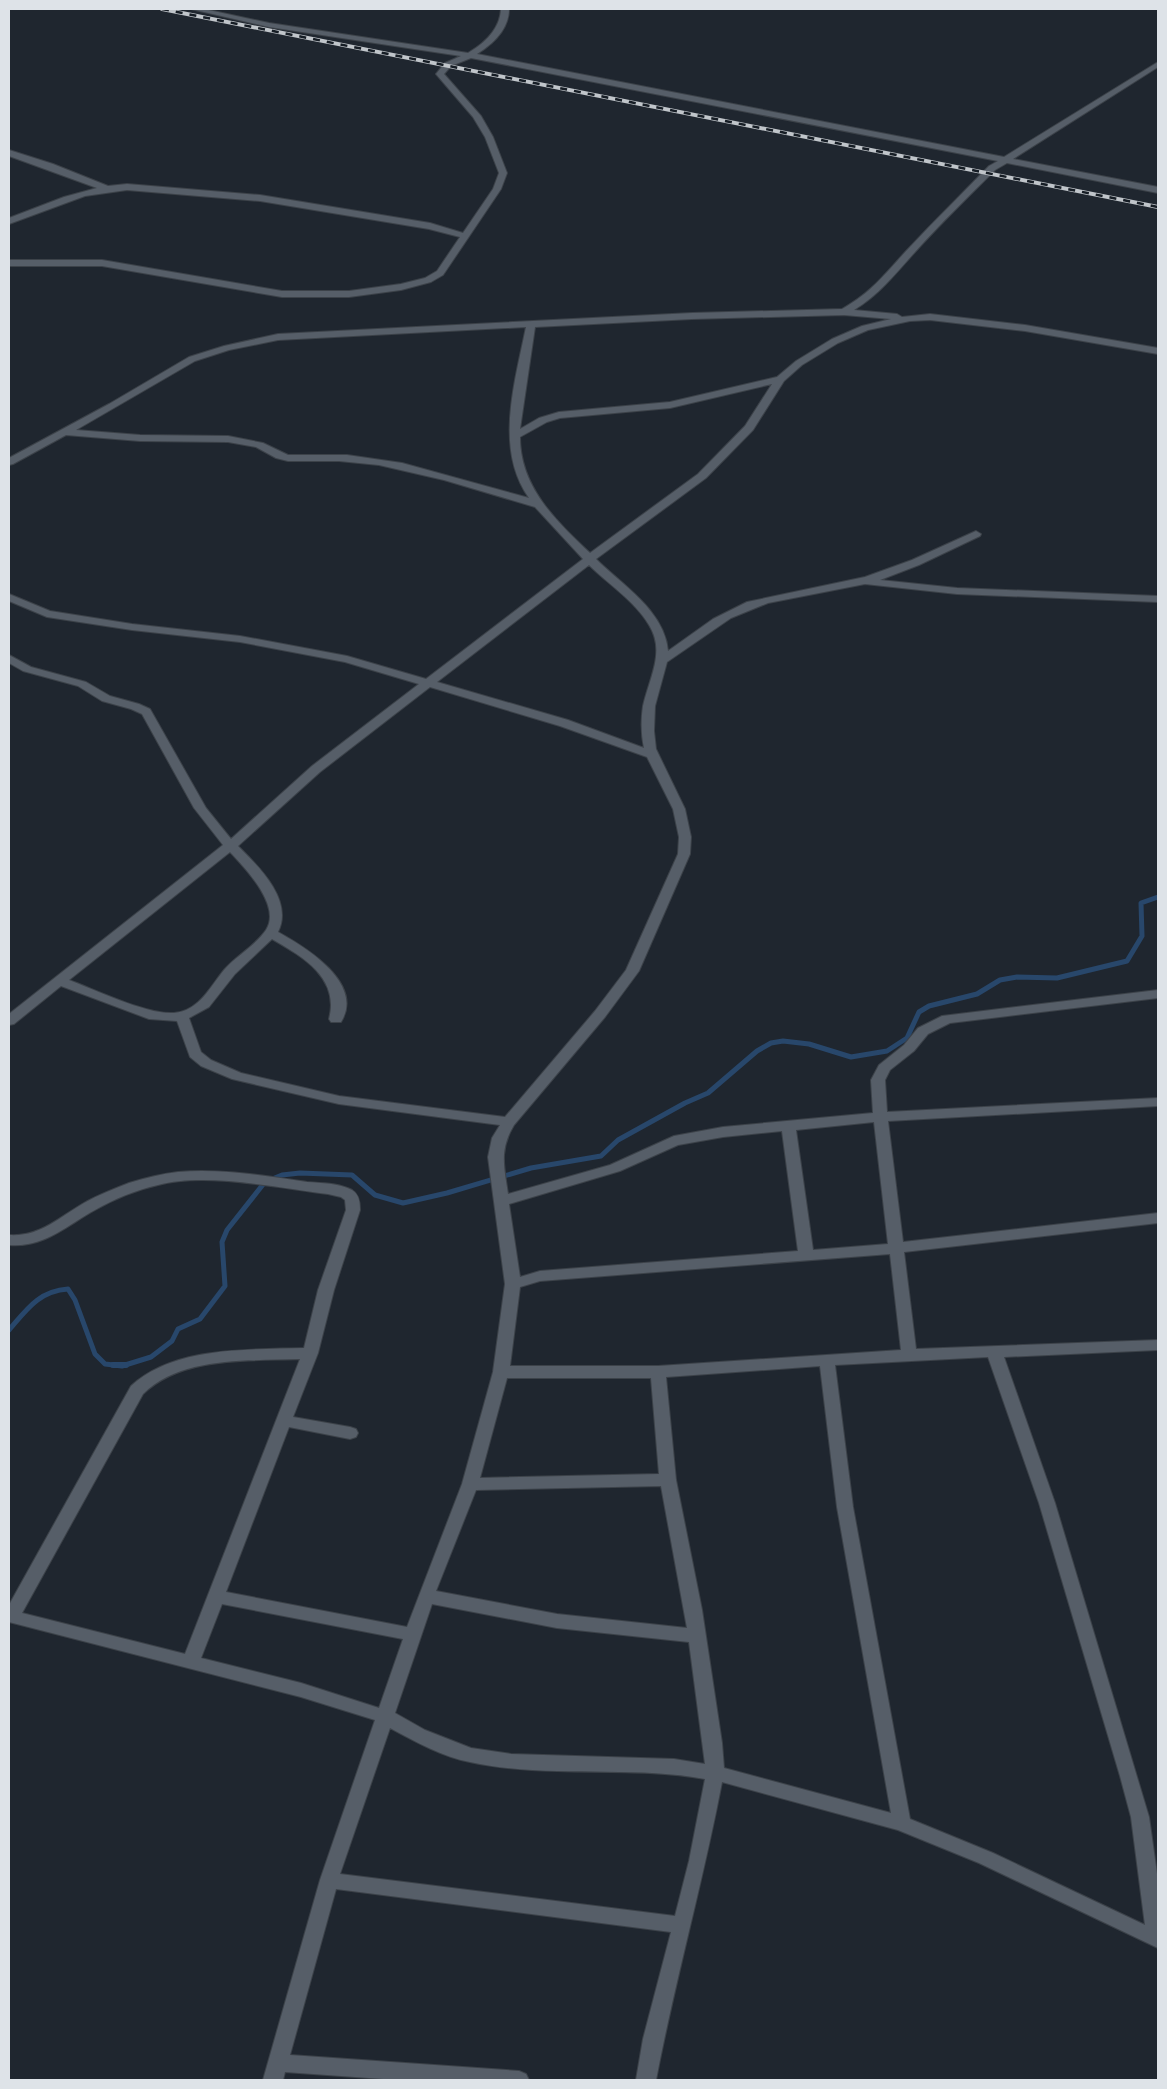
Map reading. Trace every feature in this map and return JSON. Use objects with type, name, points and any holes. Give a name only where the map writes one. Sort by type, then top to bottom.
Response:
[{"type":"street","points":[[194,9],[269,25],[470,55],[1158,190]]},
{"type":"street","points":[[9,263],[92,262],[263,293],[349,294],[402,287],[435,276],[449,260],[497,189],[503,173],[496,152],[477,116],[440,74],[446,65],[470,55],[502,27],[506,16],[505,9]]},
{"type":"street","points":[[844,312],[866,299],[882,284],[927,233],[992,168],[1158,64]]},
{"type":"street","points":[[9,153],[50,166],[108,189]]},
{"type":"street","points":[[9,222],[77,196],[108,189],[158,188],[260,198],[430,226],[465,236]]},
{"type":"street","points":[[9,462],[113,406],[192,359],[278,337],[342,332],[692,316],[844,312],[910,318],[971,320],[1158,351]]},
{"type":"street","points":[[9,1021],[230,846],[316,769],[589,559],[702,476],[749,428],[780,379],[799,362],[835,341],[865,328],[910,318]]},
{"type":"street","points":[[519,2080],[275,2071],[329,1880],[426,1596],[470,1484],[501,1372],[513,1284],[495,1152],[499,1138],[509,1122],[600,1014],[632,971],[684,854],[685,831],[669,787],[652,755],[648,730],[648,715],[661,661],[662,645],[659,633],[654,624],[537,504],[525,485],[516,462],[516,436],[531,324]]},
{"type":"street","points":[[516,436],[543,420],[559,415],[670,405],[780,379]]},
{"type":"street","points":[[62,432],[140,438],[242,441],[259,445],[288,458],[341,457],[378,462],[464,482],[537,504]]},
{"type":"street","points":[[661,661],[718,622],[758,602],[775,596],[827,590],[863,582],[920,561],[976,534]]},
{"type":"street","points":[[863,582],[957,591],[1158,599]]},
{"type":"street","points":[[9,597],[47,614],[277,644],[356,662],[572,726],[652,755]]},
{"type":"street","points":[[9,658],[28,669],[82,684],[106,699],[143,710],[164,740],[194,799],[209,822],[252,867],[269,892],[275,919],[271,933],[232,967],[214,995],[203,1006],[182,1017],[154,1016],[60,981]]},
{"type":"street","points":[[271,933],[310,958],[330,978],[338,996],[336,1019]]},
{"type":"street","points":[[909,1355],[878,1093],[880,1074],[888,1064],[931,1026],[947,1019],[1158,994]]},
{"type":"street","points":[[182,1017],[195,1054],[206,1063],[237,1076],[339,1100],[509,1122]]},
{"type":"street","points":[[501,1201],[615,1168],[674,1142],[723,1132],[882,1117],[1158,1102]]},
{"type":"street","points":[[788,1125],[806,1255]]},
{"type":"street","points":[[9,1240],[20,1242],[39,1237],[91,1205],[120,1192],[153,1181],[180,1176],[265,1182],[344,1191],[352,1200],[353,1210],[326,1290],[310,1354],[190,1663]]},
{"type":"street","points":[[513,1284],[540,1276],[896,1248],[1158,1218]]},
{"type":"street","points":[[501,1372],[658,1372],[909,1355],[1158,1345]]},
{"type":"street","points":[[994,1351],[1047,1503],[1129,1776],[1140,1817],[1158,1940]]},
{"type":"street","points":[[310,1354],[202,1360],[144,1381],[137,1390],[10,1616],[301,1690],[386,1717],[440,1744],[469,1754],[496,1760],[648,1764],[715,1773],[902,1824],[986,1858],[1158,1940]]},
{"type":"street","points":[[827,1360],[844,1507],[902,1824]]},
{"type":"street","points":[[646,2080],[653,2039],[682,1925],[715,1773],[713,1743],[697,1636],[668,1480],[658,1372]]},
{"type":"street","points":[[285,1421],[350,1433]]},
{"type":"street","points":[[470,1484],[668,1480]]},
{"type":"street","points":[[216,1596],[414,1634]]},
{"type":"street","points":[[426,1596],[557,1621],[697,1636]]},
{"type":"street","points":[[329,1880],[682,1925]]},
{"type":"waterway","points":[[125,1365],[151,1357],[172,1341],[178,1329],[200,1319],[225,1286],[222,1242],[227,1230],[265,1182],[282,1175],[300,1173],[352,1175],[375,1195],[403,1203],[447,1193],[531,1168],[601,1156],[618,1140],[685,1103],[708,1093],[757,1051],[771,1043],[783,1041],[809,1044],[851,1057],[887,1051],[907,1038],[919,1012],[929,1006],[977,994],[1000,980],[1017,977],[1057,978],[1127,961],[1142,936],[1141,903],[1158,897]]},
{"type":"waterway","points":[[9,1330],[28,1308],[41,1297],[58,1290],[68,1289],[75,1300],[95,1354],[105,1364],[114,1365]]},
{"type":"waterway","points":[[114,1365],[125,1365]]},
{"type":"waterway","points":[[114,1365],[125,1365]]},
{"type":"railway","points":[[162,9],[1158,207]]}]
